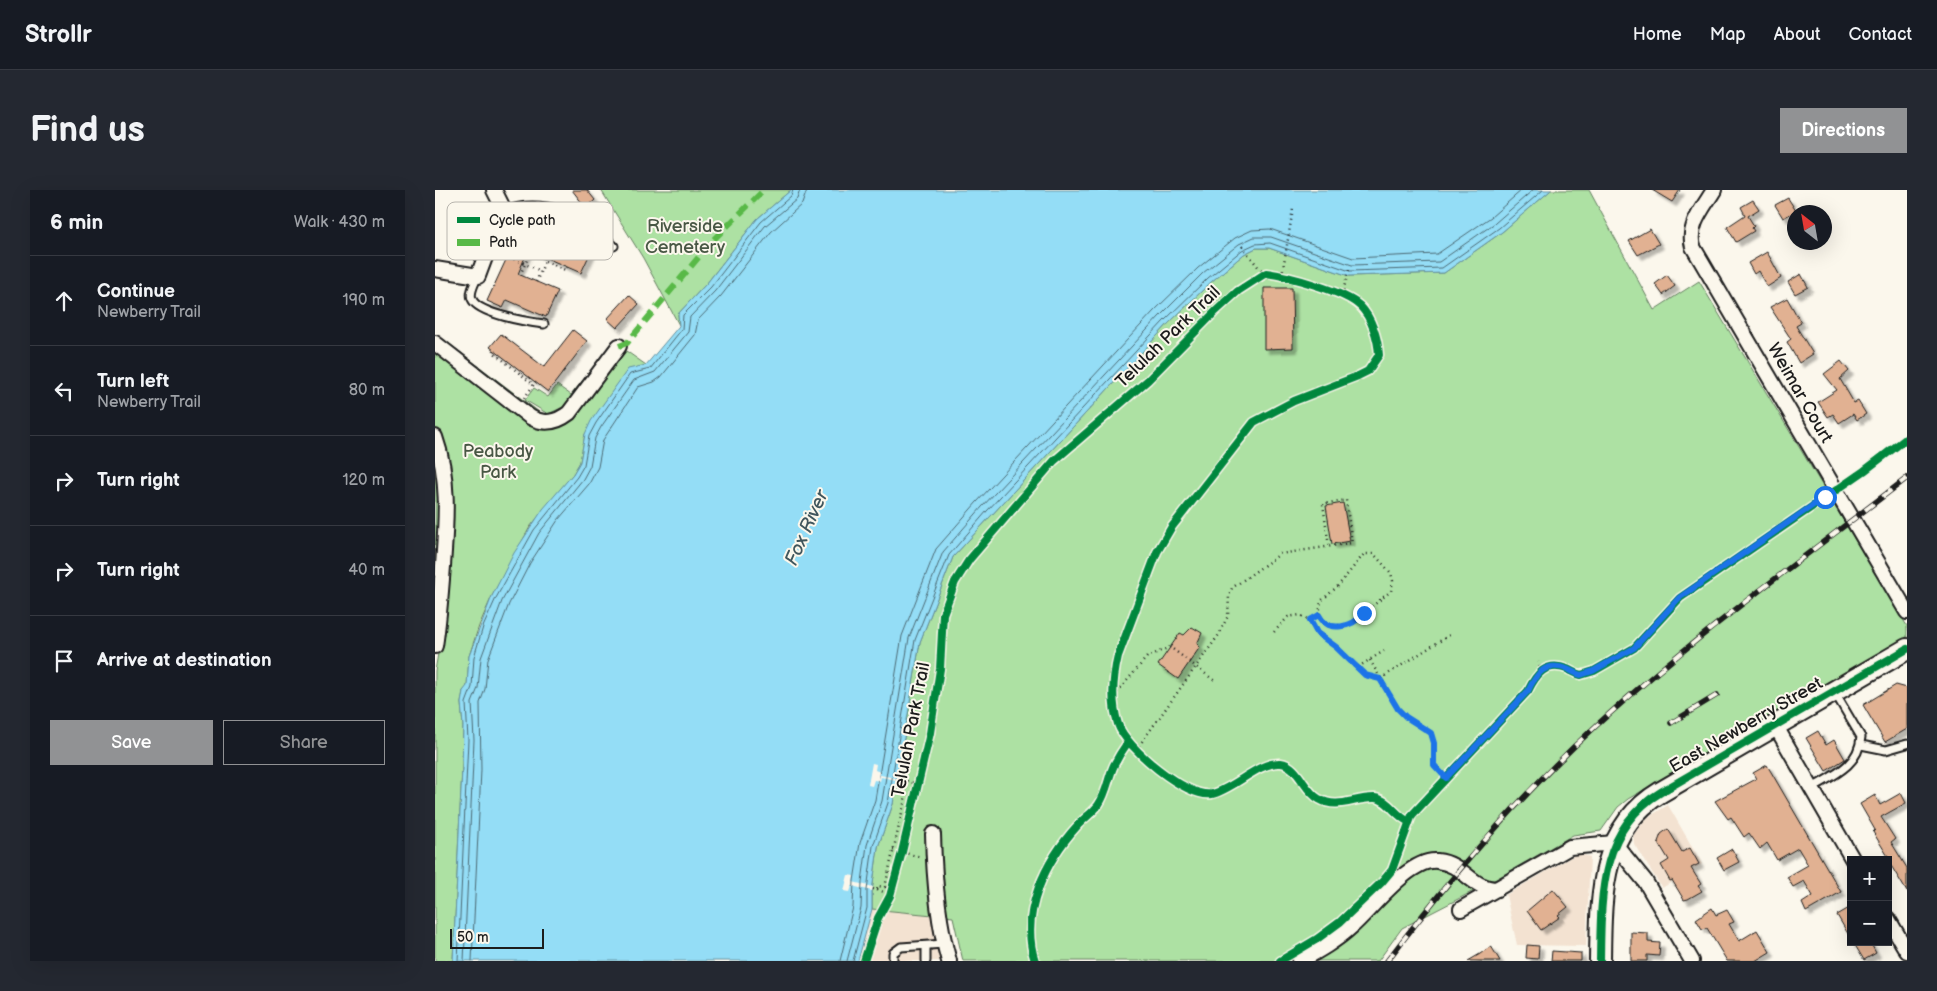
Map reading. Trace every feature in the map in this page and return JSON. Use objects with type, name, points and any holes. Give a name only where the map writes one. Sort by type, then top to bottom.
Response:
[{"type":"main road","name":"East Newberry Street","points":[[1600,961],[1606,874],[1614,843],[1633,813],[1651,798],[1907,649]]},
{"type":"street","points":[[494,190],[499,202]]},
{"type":"street","name":"Weimar Court","points":[[1714,190],[1694,223],[1691,240],[1693,247],[1907,612]]},
{"type":"street","points":[[435,269],[478,276],[484,260]]},
{"type":"street","points":[[435,344],[517,407],[537,421],[545,423],[561,419],[569,413],[619,346]]},
{"type":"street","points":[[435,437],[443,462],[447,515],[435,646]]},
{"type":"street","points":[[1775,725],[1851,856]]},
{"type":"street","points":[[933,834],[934,877],[944,944],[949,961]]},
{"type":"street","points":[[1461,909],[1570,847],[1614,843],[1645,881],[1692,961]]},
{"type":"street","points":[[1300,961],[1322,949],[1350,928],[1400,880],[1420,864],[1436,861],[1453,865],[1478,885],[1484,888],[1497,889]]},
{"type":"street","points":[[1892,926],[1907,951]]},
{"type":"lane","points":[[478,276],[471,293],[472,300],[478,306],[511,318],[544,324]]},
{"type":"lane","points":[[1812,788],[1849,765],[1861,745],[1861,737],[1834,691]]},
{"type":"lane","points":[[1861,745],[1886,750],[1907,744]]},
{"type":"lane","points":[[893,961],[893,953],[901,947],[926,947],[944,944]]},
{"type":"lane","points":[[926,947],[926,961]]},
{"type":"path","points":[[1282,275],[1293,209]]},
{"type":"path","points":[[1242,246],[1263,275],[1282,275],[1290,278]]},
{"type":"path","points":[[516,260],[541,270]]},
{"type":"path","points":[[520,275],[527,260]]},
{"type":"path","points":[[536,282],[545,261],[565,270],[567,267]]},
{"type":"path","points":[[1333,292],[1345,296],[1349,269]]},
{"type":"path","points":[[494,350],[493,352],[535,384],[517,407]]},
{"type":"path","points":[[1136,750],[1224,626],[1228,616],[1229,596],[1232,588],[1280,554],[1329,547],[1353,543],[1345,500],[1323,504],[1329,547]]},
{"type":"path","points":[[1364,554],[1374,554],[1391,573],[1393,581],[1391,591],[1352,623],[1330,626],[1323,622],[1319,615],[1321,601],[1338,586],[1364,554]]},
{"type":"path","points":[[1274,632],[1285,619],[1295,615],[1310,620],[1317,633],[1365,675],[1380,679],[1451,634]]},
{"type":"path","points":[[1310,620],[1319,615]]},
{"type":"path","points":[[1114,696],[1147,657],[1171,647],[1215,681]]},
{"type":"path","points":[[1358,667],[1384,651]]},
{"type":"path","points":[[1369,660],[1398,709],[1406,717],[1431,733],[1434,743],[1434,765],[1443,781],[1453,771]]},
{"type":"path","points":[[1538,661],[1541,671]]},
{"type":"path","points":[[1533,679],[1541,671],[1551,666]]},
{"type":"path","points":[[1115,679],[1115,705]]},
{"type":"path","points":[[896,779],[918,784]]},
{"type":"path","points":[[877,890],[879,886],[885,887],[897,851],[906,795],[901,780]]},
{"type":"path","points":[[897,851],[915,856]]},
{"type":"path","points":[[873,888],[891,894]]},
{"type":"shaded area","points":[[1668,805],[1702,864],[1662,888],[1634,844],[1633,835],[1647,818]]},
{"type":"shaded area","points":[[1580,854],[1590,857],[1586,946],[1517,945],[1506,895],[1573,856]]},
{"type":"shaded area","points":[[872,909],[931,915],[942,961],[858,961]]},
{"type":"green space","name":"Riverside Cemetery","points":[[601,190],[791,190],[757,219],[707,283],[678,314],[679,325],[643,258],[613,209],[613,202],[608,202]]},
{"type":"green space","points":[[1551,190],[1589,190],[1654,310],[1699,281],[1907,626],[1907,637],[1628,799],[1618,807],[1601,831],[1573,835],[1489,883],[1402,928],[1378,961],[963,961],[953,917],[872,909],[872,891],[878,847],[893,804],[920,642],[953,557],[1168,324],[1211,282],[1244,254],[1256,248],[1269,248],[1349,276],[1444,273],[1502,232]]},
{"type":"green space","name":"Peabody Park","points":[[435,337],[443,339],[539,412],[548,414],[525,400],[534,388],[548,397],[557,385],[571,395],[600,359],[619,346],[646,365],[585,434],[580,462],[573,474],[530,527],[492,596],[469,656],[467,687],[463,691],[461,703],[463,726],[462,768],[453,961],[435,961],[435,671],[439,648],[435,646]],"holes":[[[561,408],[554,414],[548,414]]]},
{"type":"water","name":"Fox River","points":[[791,190],[1551,190],[1502,232],[1444,273],[1349,276],[1269,248],[1256,248],[1244,254],[1211,282],[1168,324],[953,557],[920,642],[893,804],[878,847],[872,891],[872,909],[858,961],[453,961],[462,768],[463,726],[461,703],[463,691],[467,686],[469,656],[492,596],[514,553],[543,509],[573,474],[580,462],[585,434],[591,421],[628,369],[646,365],[679,326],[678,314],[707,283],[757,219]]},
{"type":"pier","points":[[872,763],[876,764],[875,770],[880,772],[880,775],[896,778],[896,780],[881,777],[880,781],[874,780],[872,786],[868,785]]},
{"type":"pier","points":[[848,875],[854,876],[853,882],[873,887],[872,891],[852,886],[850,892],[844,891]]},
{"type":"building","points":[[572,190],[587,190],[595,200],[593,202],[581,202]]},
{"type":"building","points":[[1652,190],[1680,190],[1672,202]]},
{"type":"building","points":[[1788,198],[1792,205],[1787,205],[1787,216],[1783,218],[1775,205]]},
{"type":"building","points":[[1753,200],[1759,209],[1748,216],[1754,226],[1752,228],[1754,231],[1736,242],[1727,227],[1745,215],[1741,207]]},
{"type":"building","points":[[1650,229],[1659,244],[1638,255],[1629,241]]},
{"type":"building","points":[[1767,252],[1781,278],[1767,287],[1758,271],[1754,274],[1748,263]]},
{"type":"building","points":[[506,260],[524,260],[518,274],[558,291],[546,317],[507,300],[503,308],[487,301]]},
{"type":"building","points":[[551,260],[587,260],[581,273]]},
{"type":"building","points":[[1801,274],[1808,287],[1795,294],[1788,282]]},
{"type":"building","points":[[1667,275],[1675,286],[1663,295],[1655,284]]},
{"type":"building","points":[[1264,288],[1292,288],[1293,348],[1264,349]]},
{"type":"building","points":[[629,295],[639,304],[617,328],[607,319]]},
{"type":"building","points":[[1787,298],[1801,323],[1796,326],[1813,354],[1799,363],[1787,342],[1791,339],[1770,307]]},
{"type":"building","points":[[573,330],[587,341],[548,392],[490,347],[501,334],[544,367]]},
{"type":"building","points":[[1841,361],[1849,371],[1840,379],[1854,403],[1858,401],[1866,414],[1857,420],[1853,414],[1839,423],[1833,414],[1828,417],[1818,402],[1837,390],[1824,374]]},
{"type":"building","points":[[1343,503],[1350,541],[1332,544],[1326,506]]},
{"type":"building","points":[[1192,627],[1202,633],[1197,644],[1200,647],[1178,679],[1158,665],[1180,633],[1184,635]]},
{"type":"building","points":[[1896,685],[1907,688],[1907,729],[1885,742],[1863,705]]},
{"type":"building","points":[[1818,731],[1826,745],[1834,740],[1845,759],[1826,771],[1806,738]]},
{"type":"building","points":[[1767,765],[1841,892],[1806,912],[1802,903],[1813,896],[1804,881],[1793,887],[1787,877],[1808,865],[1798,848],[1777,860],[1767,843],[1760,849],[1749,833],[1744,837],[1731,817],[1728,819],[1715,801],[1756,779],[1753,773]]},
{"type":"building","points":[[1901,793],[1906,803],[1881,817],[1895,839],[1891,842],[1907,868],[1907,892],[1892,867],[1892,856],[1888,856],[1873,832],[1875,830],[1860,804],[1875,795],[1880,805]]},
{"type":"building","points":[[1668,829],[1682,852],[1690,848],[1699,864],[1691,868],[1701,884],[1698,886],[1702,891],[1688,899],[1684,900],[1661,865],[1669,860],[1658,842],[1661,834]]},
{"type":"building","points":[[1732,849],[1739,862],[1724,870],[1717,858]]},
{"type":"building","points":[[1553,889],[1568,907],[1558,915],[1560,917],[1541,930],[1527,911]]},
{"type":"building","points":[[1712,908],[1716,915],[1727,910],[1734,922],[1729,924],[1739,941],[1757,930],[1770,952],[1755,961],[1727,961],[1707,928],[1702,929],[1696,919]]},
{"type":"building","points":[[1847,909],[1847,932],[1837,915]]},
{"type":"building","points":[[1631,932],[1648,933],[1648,942],[1660,943],[1659,956],[1647,955],[1647,961],[1631,961]]},
{"type":"building","points":[[1527,945],[1539,946],[1538,959],[1526,958]]},
{"type":"building","points":[[1491,946],[1500,961],[1468,961],[1480,954]]},
{"type":"building","points":[[1855,946],[1872,946],[1876,953],[1864,960]]},
{"type":"building","points":[[1552,951],[1581,953],[1581,961],[1551,961]]},
{"type":"railway","points":[[1387,961],[1487,838],[1540,780],[1597,725],[1710,629],[1907,478]]},
{"type":"railway","points":[[1671,723],[1717,695]]},
{"type":"marked path","points":[[619,346],[627,343],[713,240],[764,190]]},
{"type":"cycle path","name":"Telulah Park Trail","points":[[864,961],[878,918],[890,896],[902,852],[930,733],[940,669],[943,614],[955,582],[969,560],[1054,461],[1148,380],[1238,291],[1266,273],[1301,281],[1352,300],[1368,316],[1374,329],[1379,355],[1368,371],[1294,401],[1254,422],[1171,528],[1157,552],[1118,656],[1113,690],[1118,724],[1132,745],[1158,770],[1173,780],[1201,793],[1212,794],[1229,787],[1264,766],[1281,763],[1292,768],[1309,790],[1319,799],[1333,803],[1368,798],[1380,799],[1408,821]]},
{"type":"cycle path","points":[[1280,961],[1317,939],[1340,922],[1382,882],[1392,870],[1412,815],[1528,691],[1538,674],[1548,668],[1560,667],[1581,675],[1594,671],[1634,648],[1680,598],[1864,471],[1907,438]]},
{"type":"cycle path","points":[[1600,961],[1603,889],[1608,866],[1615,845],[1625,825],[1641,807],[1661,792],[1907,649]]},
{"type":"cycle path","points":[[1035,961],[1031,943],[1030,924],[1033,906],[1046,871],[1066,839],[1099,804],[1114,765],[1128,742]]},
{"type":"route","points":[[1364,613],[1349,625],[1336,627],[1323,622],[1319,615],[1310,620],[1317,633],[1336,647],[1365,675],[1380,679],[1390,698],[1406,717],[1431,733],[1434,743],[1434,765],[1446,778],[1528,691],[1536,674],[1551,666],[1581,675],[1593,671],[1626,653],[1640,642],[1679,598],[1805,509],[1825,497]]}]
